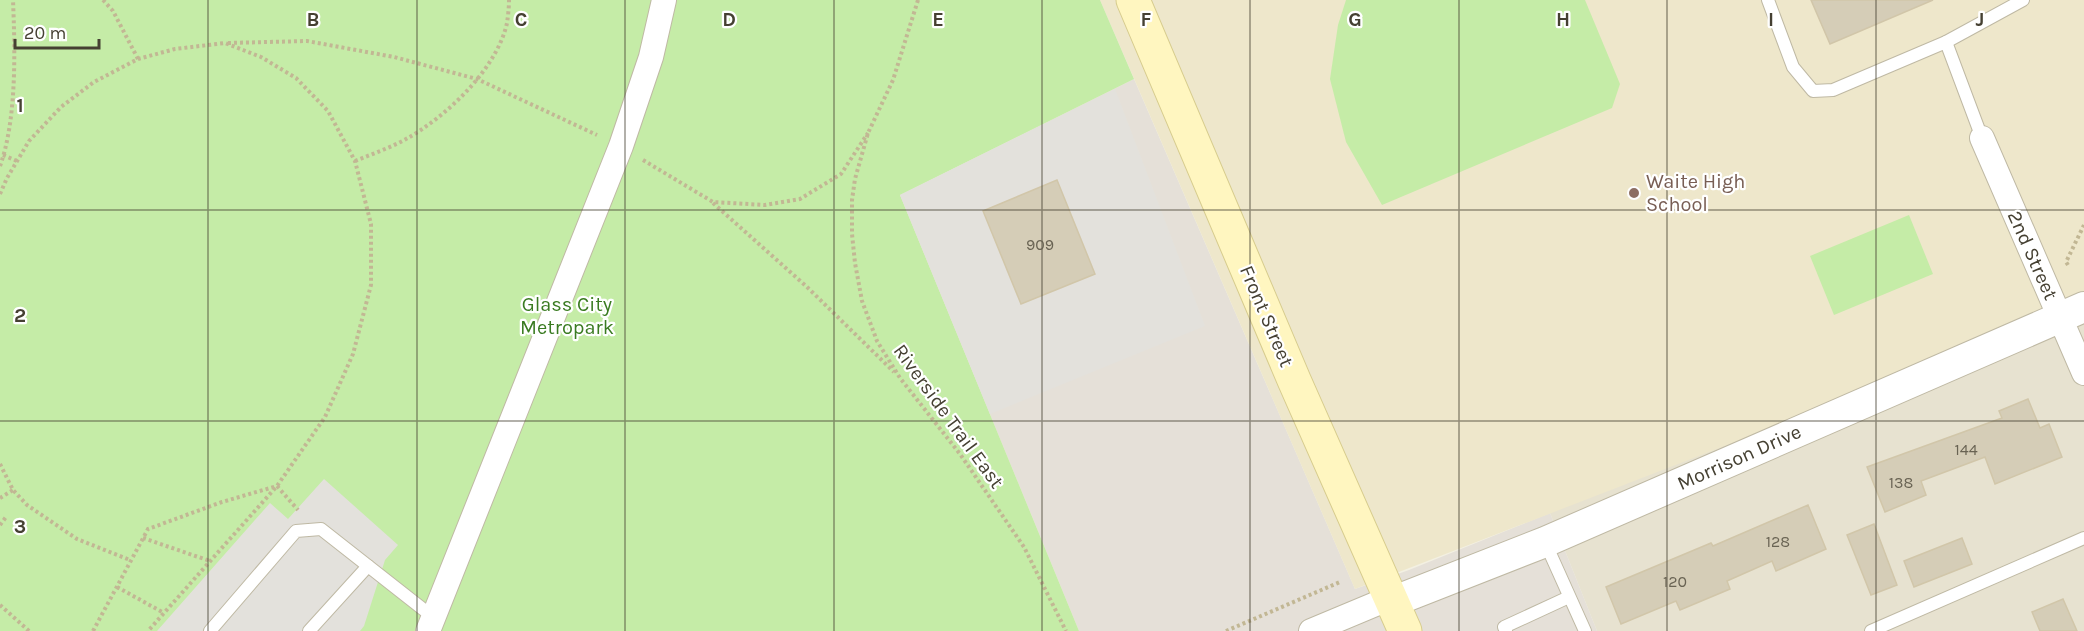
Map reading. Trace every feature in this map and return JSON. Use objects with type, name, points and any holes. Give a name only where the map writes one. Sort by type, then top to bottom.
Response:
[{"type":"main road","name":"Front Street","points":[[1133,0],[1294,380],[1395,610]]},
{"type":"street","points":[[431,624],[621,146],[651,57],[664,0]]},
{"type":"street","name":"2nd Street","points":[[1982,138],[2072,312],[2084,373]]},
{"type":"street","name":"Morrison Drive","points":[[1395,610],[1545,542],[2072,312]]},
{"type":"street","points":[[1311,631],[1395,610]]},
{"type":"lane","points":[[1768,0],[1792,67],[1813,91],[1833,90],[1946,42],[2023,0]]},
{"type":"lane","points":[[1946,42],[1982,138]]},
{"type":"lane","points":[[210,631],[296,531],[321,529],[368,566],[431,624]]},
{"type":"lane","points":[[1871,631],[2084,538]]},
{"type":"lane","points":[[1545,542],[1585,631]]},
{"type":"lane","points":[[309,631],[368,566]]},
{"type":"lane","points":[[1506,631],[1504,627],[1569,597]]},
{"type":"path","points":[[0,166],[11,115],[13,0]]},
{"type":"path","points":[[103,0],[113,11],[138,59]]},
{"type":"path","points":[[356,161],[406,139],[445,114],[477,79],[500,44],[507,24],[509,0]]},
{"type":"path","name":"Riverside Trail East","points":[[918,0],[893,80],[868,133],[855,179],[852,200],[852,234],[862,301],[877,341],[900,378],[960,454],[1024,547],[1066,631]]},
{"type":"path","points":[[0,194],[29,141],[62,107],[94,82],[138,59],[175,49],[225,43],[307,41],[394,57],[477,79],[621,146],[713,202],[806,286],[900,378]]},
{"type":"path","points":[[148,631],[277,486],[326,417],[353,354],[371,285],[371,224],[356,161],[328,111],[296,78],[261,57],[225,43]]},
{"type":"path","points":[[713,202],[765,205],[800,199],[841,174],[868,133]]},
{"type":"path","points":[[3,155],[17,161]]},
{"type":"path","points":[[2070,270],[2066,262],[2084,225]]},
{"type":"path","points":[[0,464],[13,490],[27,505],[76,539],[130,560]]},
{"type":"path","points":[[277,486],[298,509],[309,530]]},
{"type":"path","points":[[93,631],[148,529],[222,502],[277,486]]},
{"type":"path","points":[[0,498],[13,490]]},
{"type":"path","points":[[0,525],[6,517]]},
{"type":"path","points":[[143,538],[210,561]]},
{"type":"path","points":[[1226,631],[1340,582]]},
{"type":"path","points":[[117,587],[164,613]]},
{"type":"path","points":[[0,605],[29,631]]},
{"type":"shaded area","name":"Waite High School","points":[[1100,0],[2084,0],[2084,307],[1355,589]]},
{"type":"shaded area","points":[[1134,79],[1355,589],[1409,570],[1550,513],[1597,631],[1079,631],[900,195]]},
{"type":"shaded area","points":[[1115,89],[1205,326],[990,414],[900,195]]},
{"type":"shaded area","points":[[2084,291],[2084,631],[1597,631],[1550,513]]},
{"type":"shaded area","points":[[324,479],[398,545],[385,560],[364,626],[360,631],[157,631],[270,503],[288,519]]},
{"type":"green space","name":"Glass City Metropark","points":[[0,0],[1100,0],[1134,79],[900,195],[1079,631],[0,631]]},
{"type":"green space","points":[[1346,0],[1585,0],[1620,84],[1612,108],[1382,205],[1346,142],[1330,79],[1338,25]]},
{"type":"green space","points":[[1909,215],[1933,274],[1834,315],[1810,256]]},
{"type":"building","points":[[1811,0],[1933,0],[1830,44]]},
{"type":"building","points":[[1057,180],[1095,274],[1021,304],[983,211]]},
{"type":"building","points":[[2028,399],[2040,428],[2049,424],[2062,457],[1995,484],[1985,457],[1921,481],[1926,495],[1885,512],[1867,467],[2002,418],[1999,411]]},
{"type":"building","points":[[1808,505],[1826,549],[1776,571],[1772,561],[1727,581],[1730,589],[1680,610],[1676,601],[1621,624],[1606,587],[1711,543],[1713,546]]},
{"type":"building","points":[[1874,524],[1897,585],[1871,595],[1847,535]]},
{"type":"building","points":[[1962,538],[1972,564],[1914,587],[1904,561]]},
{"type":"building","points":[[2063,599],[2077,631],[2040,631],[2032,612]]},
{"type":"place","name":"Waite High School","points":[[1634,193]]}]
